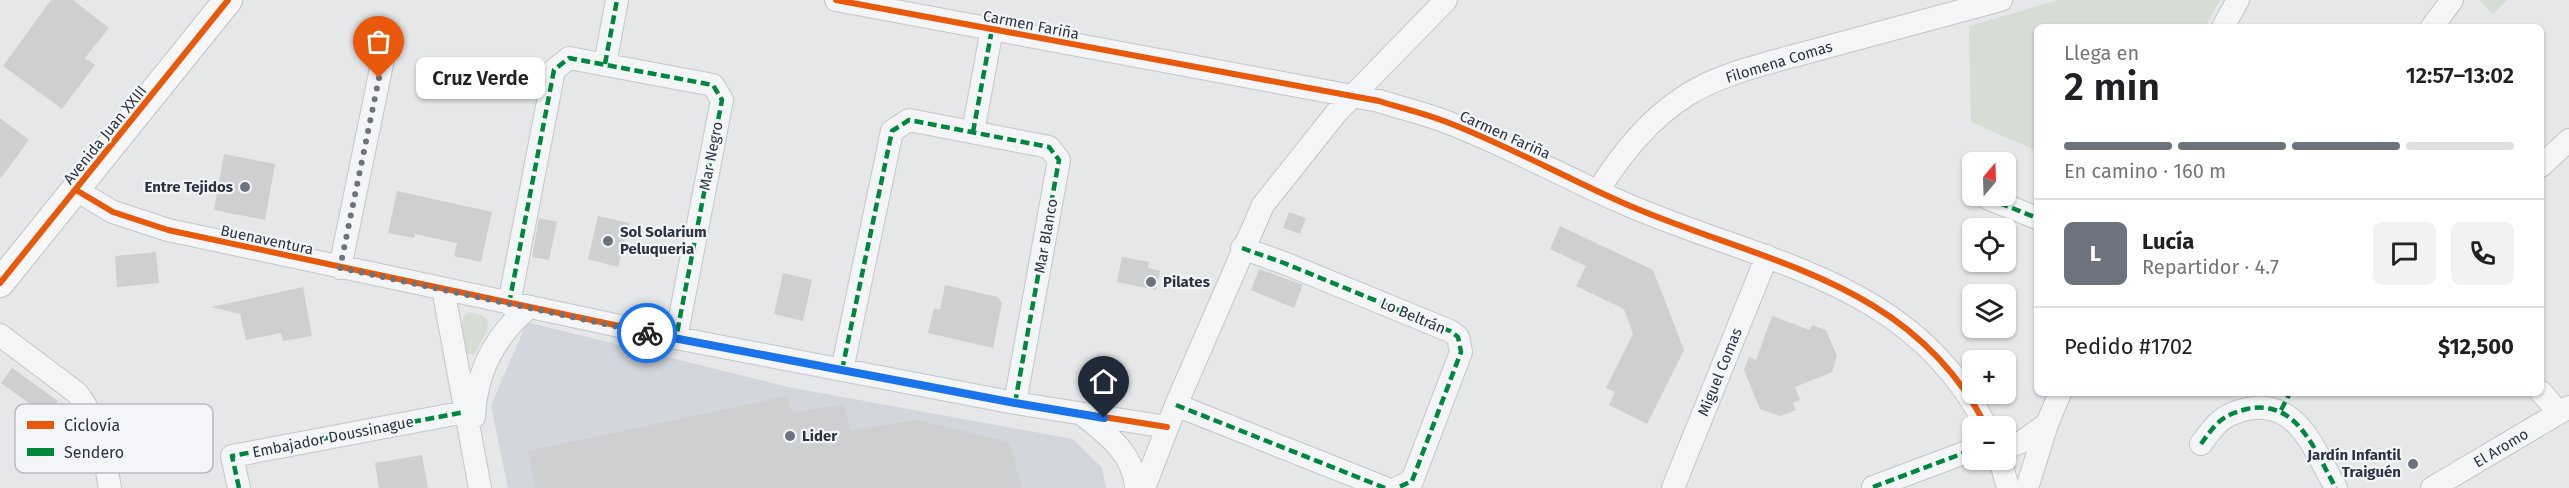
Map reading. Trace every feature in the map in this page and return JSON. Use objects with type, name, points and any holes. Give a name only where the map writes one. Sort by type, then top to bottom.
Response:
[{"type":"main road","name":"Avenida Juan XXIII","points":[[1,279],[76,190],[228,0]]},
{"type":"street","points":[[604,64],[617,0]]},
{"type":"street","name":"Carmen Fariña","points":[[836,0],[1354,96],[1444,120],[1676,224],[1767,256],[1849,291],[1895,320],[1931,350],[1965,390],[1980,416]]},
{"type":"street","points":[[1144,488],[1242,248],[1263,205],[1337,112],[1446,0]]},
{"type":"street","name":"Filomena Comas","points":[[1598,191],[1620,157],[1657,117],[1689,94],[1728,77],[1784,59],[2001,0]]},
{"type":"street","points":[[2225,24],[2238,0]]},
{"type":"street","points":[[2434,24],[2452,0]]},
{"type":"street","points":[[973,132],[992,30]]},
{"type":"street","points":[[340,268],[384,54]]},
{"type":"street","name":"Mar Negro","points":[[519,306],[554,70],[569,58],[713,85],[722,100],[676,338]]},
{"type":"street","name":"Mar Blanco","points":[[842,370],[892,130],[909,120],[973,132],[1049,147],[1059,160],[1015,403]]},
{"type":"street","points":[[2544,163],[2569,140]]},
{"type":"street","name":"Buenaventura","points":[[76,190],[113,212],[148,224],[340,268],[842,370],[1015,403],[1167,427]]},
{"type":"street","points":[[2007,206],[2034,217]]},
{"type":"street","name":"Lo Beltrán","points":[[1242,248],[1317,276],[1450,331],[1458,337],[1461,352],[1412,481],[1397,488]]},
{"type":"street","name":"Miguel Comas","points":[[1673,488],[1767,256]]},
{"type":"street","points":[[443,289],[480,488]]},
{"type":"street","points":[[473,451],[475,398],[478,382],[519,306]]},
{"type":"street","points":[[0,335],[77,393],[86,404]]},
{"type":"street","points":[[2544,394],[2564,410]]},
{"type":"street","points":[[2027,488],[2047,424],[2059,396]]},
{"type":"street","points":[[2201,444],[2214,426],[2227,414],[2286,402],[2336,488]]},
{"type":"street","points":[[1176,405],[1385,488]]},
{"type":"street","name":"El Aromo","points":[[2432,488],[2564,410]]},
{"type":"street","name":"Embajador Doussinague","points":[[239,488],[232,456],[465,412]]},
{"type":"street","points":[[1082,414],[1108,435],[1132,464],[1136,488]]},
{"type":"street","points":[[2016,444],[2047,424]]},
{"type":"street","points":[[1873,488],[1962,454]]},
{"type":"street","points":[[2003,470],[2008,488]]},
{"type":"street","points":[[107,473],[110,488]]},
{"type":"shaded area","points":[[2059,0],[2220,0],[2207,24],[2034,24],[2034,150],[1971,122],[1969,26]]},
{"type":"shaded area","points":[[2479,0],[2507,0],[2493,14]]},
{"type":"shaded area","points":[[470,312],[483,316],[488,321],[487,331],[474,355],[464,352],[460,327],[465,315]]},
{"type":"shaded area","points":[[527,322],[788,387],[1073,439],[1102,468],[1106,488],[508,488],[491,406]]},
{"type":"building","points":[[51,0],[73,0],[109,28],[85,58],[95,65],[62,109],[3,66]]},
{"type":"building","points":[[0,118],[29,140],[0,179]]},
{"type":"building","name":"Entre Tejidos","points":[[224,154],[275,164],[265,220],[214,210]]},
{"type":"building","points":[[397,191],[492,212],[481,262],[454,256],[457,243],[415,234],[414,238],[388,233]]},
{"type":"building","points":[[1289,212],[1306,218],[1300,234],[1283,228]]},
{"type":"building","name":"Sol Solarium Peluqueria","points":[[598,216],[629,223],[618,267],[588,259]]},
{"type":"building","points":[[539,218],[557,222],[549,260],[532,257]]},
{"type":"building","points":[[1560,226],[1653,270],[1684,350],[1647,424],[1609,405],[1615,392],[1606,388],[1633,334],[1624,309],[1576,286],[1586,266],[1550,249]]},
{"type":"building","points":[[156,252],[159,283],[117,287],[115,256]]},
{"type":"building","points":[[1122,257],[1149,262],[1148,268],[1160,271],[1156,290],[1117,282]]},
{"type":"building","points":[[1259,269],[1303,285],[1294,308],[1251,290]]},
{"type":"building","points":[[783,273],[812,280],[803,321],[774,314]]},
{"type":"building","points":[[945,285],[998,297],[1002,303],[993,348],[928,333],[934,308],[940,310]]},
{"type":"building","points":[[303,287],[312,336],[283,341],[281,333],[246,340],[240,314],[211,307]]},
{"type":"building","points":[[1772,316],[1810,330],[1812,325],[1826,330],[1837,356],[1832,372],[1795,387],[1800,400],[1793,403],[1796,410],[1780,416],[1760,409],[1744,370],[1749,357],[1756,360]]},
{"type":"building","points":[[12,368],[58,401],[56,404],[30,404],[1,383]]},
{"type":"building","name":"Lider","points":[[787,396],[792,412],[844,405],[851,430],[917,420],[1009,442],[1022,488],[535,488],[528,451]]},
{"type":"building","points":[[422,455],[428,488],[379,488],[375,463]]},
{"type":"marked path","points":[[605,64],[617,0]]},
{"type":"marked path","points":[[973,132],[992,29]]},
{"type":"marked path","points":[[509,304],[554,70],[569,58],[713,85],[722,100],[676,338]]},
{"type":"marked path","points":[[842,370],[892,131],[909,120],[1049,147],[1059,160],[1015,403]]},
{"type":"marked path","points":[[2007,206],[2034,217]]},
{"type":"marked path","points":[[1242,248],[1450,331],[1458,337],[1461,352],[1412,481],[1397,488]]},
{"type":"marked path","points":[[2281,410],[2288,396]]},
{"type":"marked path","points":[[1176,405],[1385,488]]},
{"type":"marked path","points":[[2201,444],[2216,425],[2231,414],[2247,409],[2265,408],[2279,412],[2303,431],[2336,488]]},
{"type":"marked path","points":[[239,488],[232,456],[465,412]]},
{"type":"marked path","points":[[1873,487],[1962,454]]},
{"type":"cycle path","points":[[0,283],[228,0]]},
{"type":"cycle path","points":[[836,0],[1379,101],[1428,115],[1489,140],[1621,202],[1777,260],[1826,281],[1873,306],[1916,337],[1954,376],[1980,416]]},
{"type":"cycle path","points":[[76,190],[113,212],[168,230],[676,338],[1015,403],[1167,427]]},
{"type":"way so far","points":[[379,78],[340,268],[647,333]]},
{"type":"place","name":"Cruz Verde","points":[[379,78]]},
{"type":"place","name":"Entre Tejidos","points":[[245,187]]},
{"type":"place","name":"Sol Solarium Peluqueria","points":[[608,241]]},
{"type":"place","name":"Pilates","points":[[1151,282]]},
{"type":"place","name":"Lider","points":[[790,436]]},
{"type":"place","name":"Jardín Infantil Traiguén","points":[[2413,464]]},
{"type":"route","points":[[647,333],[1104,418]]}]
